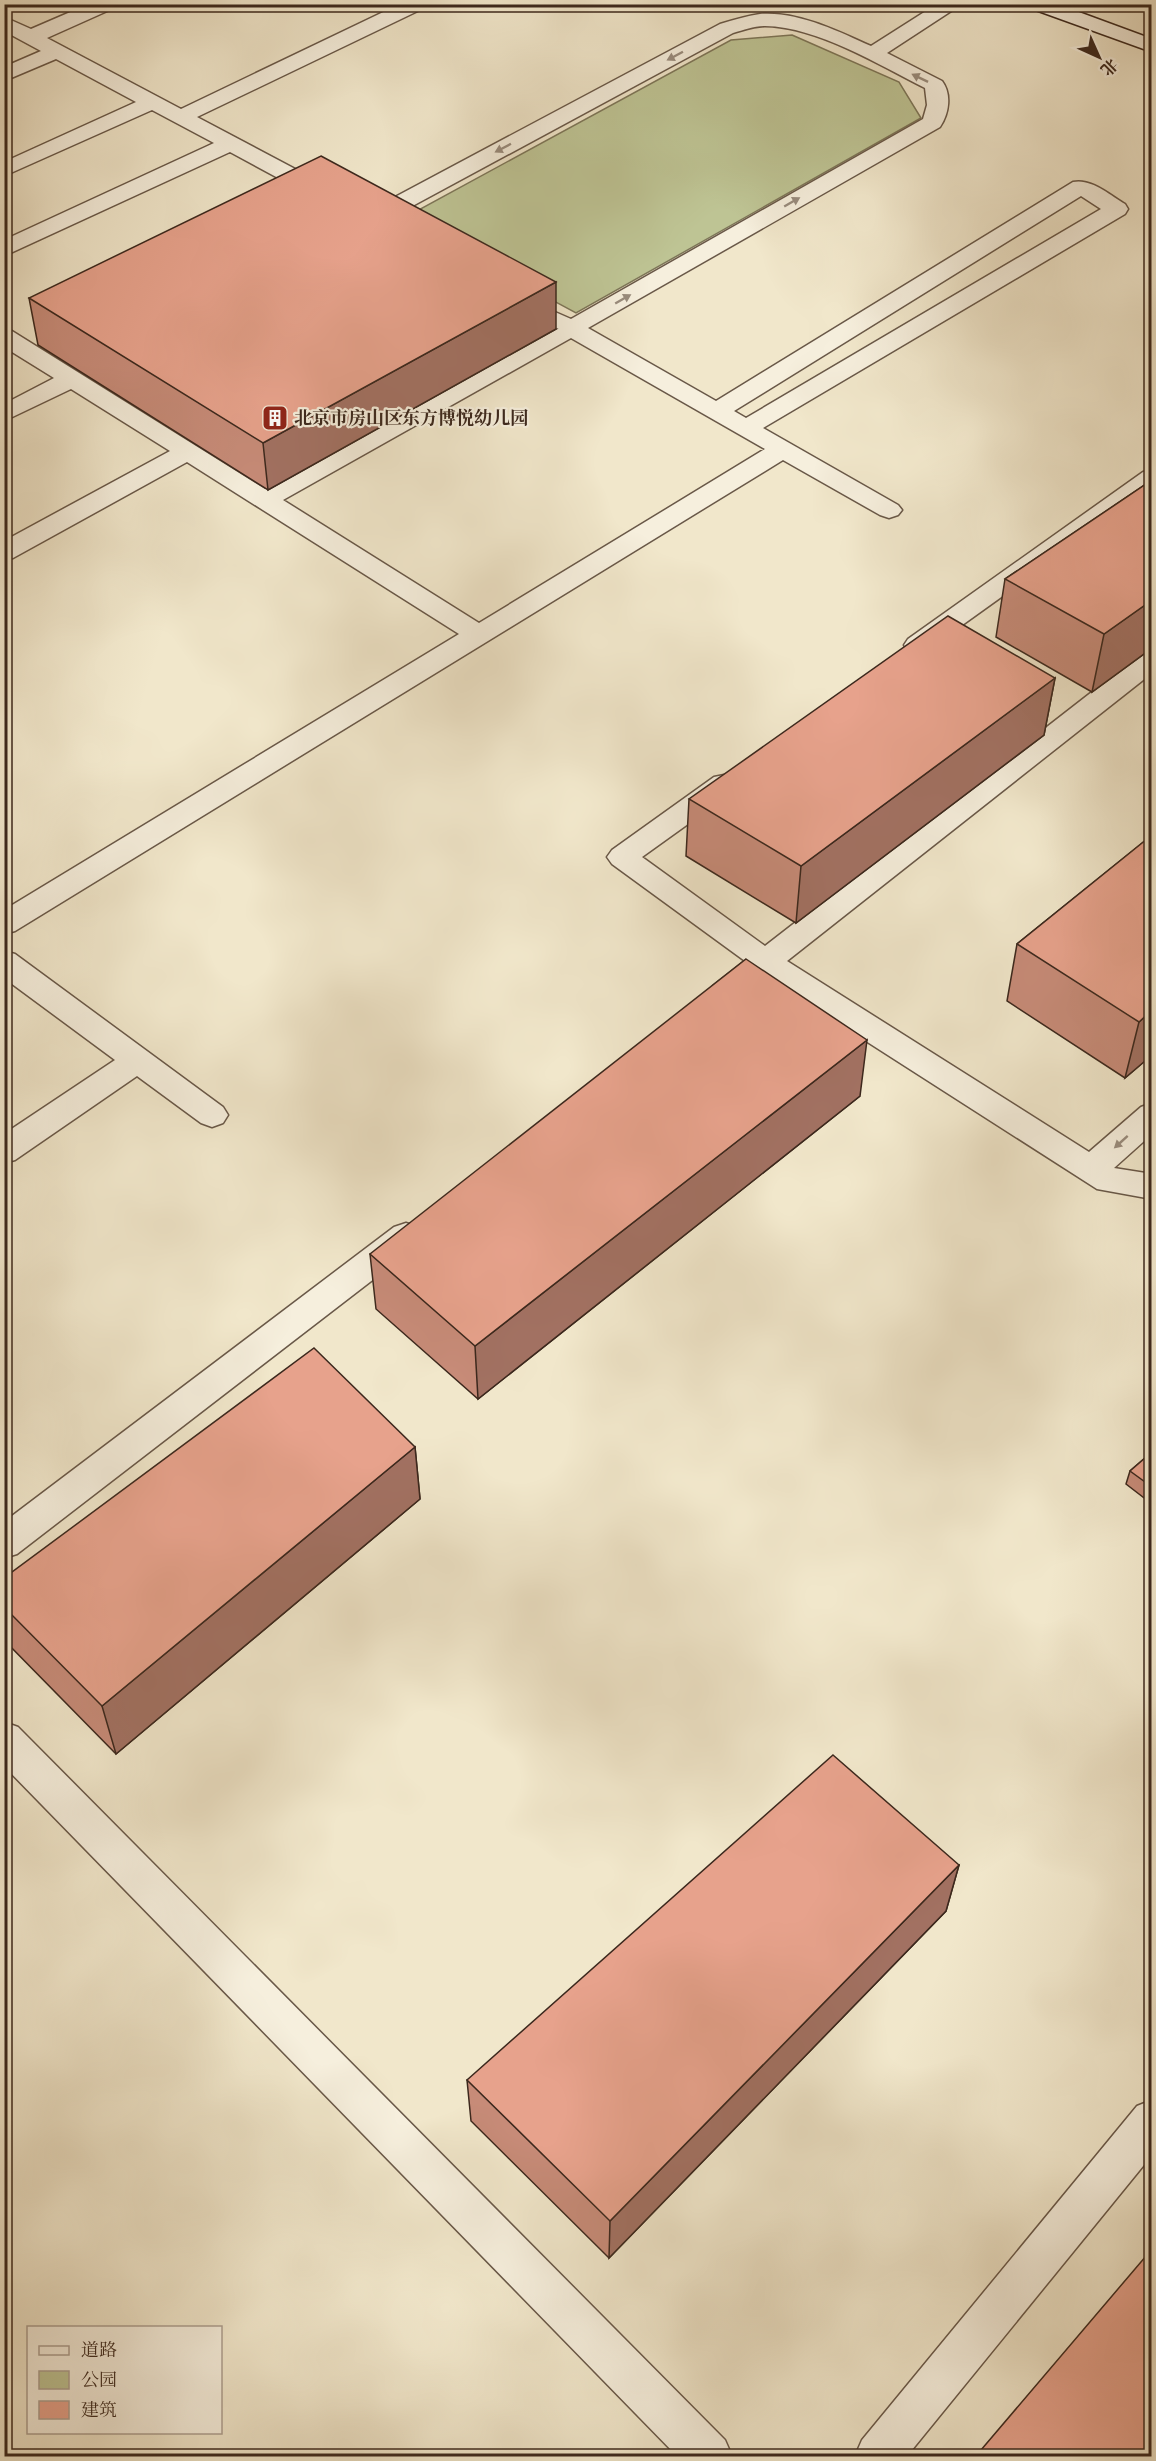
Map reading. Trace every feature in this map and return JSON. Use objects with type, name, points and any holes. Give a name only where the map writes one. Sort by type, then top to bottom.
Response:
[{"type":"street","points":[[31,37],[107,4]]},
{"type":"street","points":[[180,117],[417,4]]},
{"type":"street","points":[[872,54],[952,4]]},
{"type":"street","points":[[1037,4],[1152,46]]},
{"type":"street","points":[[265,500],[932,122],[938,105],[936,85],[872,54],[798,24],[764,20],[727,28],[356,210],[300,203]]},
{"type":"street","points":[[4,23],[356,210]]},
{"type":"street","points":[[4,75],[57,51]]},
{"type":"street","points":[[4,170],[152,102]]},
{"type":"street","points":[[4,249],[230,144]]},
{"type":"street","points":[[717,411],[1081,187],[1117,209],[746,428]]},
{"type":"street","points":[[532,306],[889,510]]},
{"type":"street","points":[[17,342],[479,635]]},
{"type":"street","points":[[4,414],[73,378]]},
{"type":"street","points":[[4,924],[783,449]]},
{"type":"street","points":[[4,552],[189,451]]},
{"type":"street","points":[[901,656],[1152,477]]},
{"type":"street","points":[[699,1012],[1152,659]]},
{"type":"street","points":[[747,767],[622,857],[766,961],[1108,1180],[1152,1187]]},
{"type":"street","points":[[11,977],[138,1060],[212,1115]]},
{"type":"street","points":[[4,1151],[138,1060]]},
{"type":"street","points":[[1091,1169],[1152,1115]]},
{"type":"street","points":[[4,1543],[433,1216]]},
{"type":"street","points":[[4,1739],[709,2457]]},
{"type":"street","points":[[878,2457],[1152,2121]]},
{"type":"green space","points":[[792,35],[899,82],[921,118],[576,313],[402,219],[731,40]]},
{"type":"building","name":"北京市房山区东方博悦幼儿园","points":[[321,156],[556,282],[263,443],[29,298]]},
{"type":"building","points":[[1152,480],[1152,600],[1104,634],[1005,579]]},
{"type":"building","points":[[948,616],[1055,678],[801,866],[689,799]]},
{"type":"building","points":[[1152,835],[1152,1010],[1139,1022],[1017,944]]},
{"type":"building","points":[[746,959],[867,1040],[475,1346],[370,1254]]},
{"type":"building","points":[[314,1348],[415,1447],[102,1706],[4,1607],[4,1578]]},
{"type":"building","points":[[1152,1452],[1152,1487],[1130,1471]]},
{"type":"building","points":[[833,1755],[959,1865],[610,2221],[467,2080]]},
{"type":"building","points":[[1152,2249],[1152,2457],[975,2457]]},
{"type":"place","name":"北京市房山区东方博悦幼儿园","points":[[275,418]]}]
